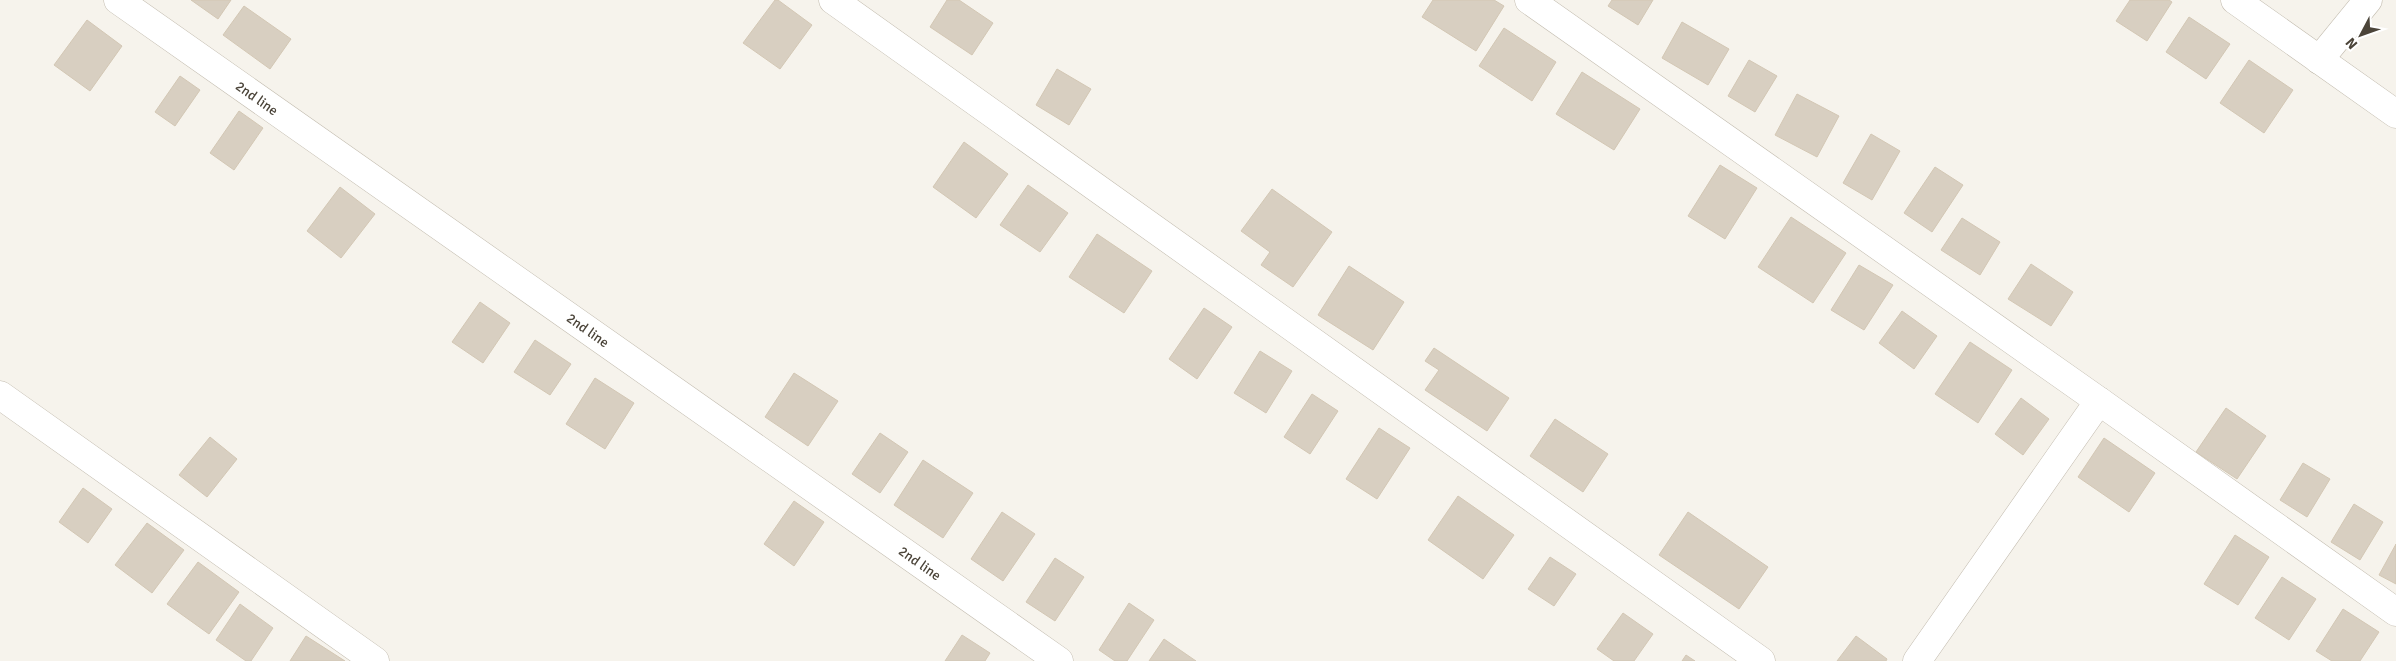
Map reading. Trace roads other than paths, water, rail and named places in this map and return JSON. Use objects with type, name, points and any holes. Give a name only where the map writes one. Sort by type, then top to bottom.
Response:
[{"type":"street","name":"2nd line","points":[[118,0],[1059,661]]},
{"type":"street","points":[[833,0],[1761,661]]},
{"type":"street","points":[[1530,0],[2396,612]]},
{"type":"street","points":[[2235,0],[2396,114]]},
{"type":"street","points":[[2319,60],[2368,0]]},
{"type":"street","points":[[0,395],[375,661]]},
{"type":"street","points":[[1917,661],[2099,401]]}]
